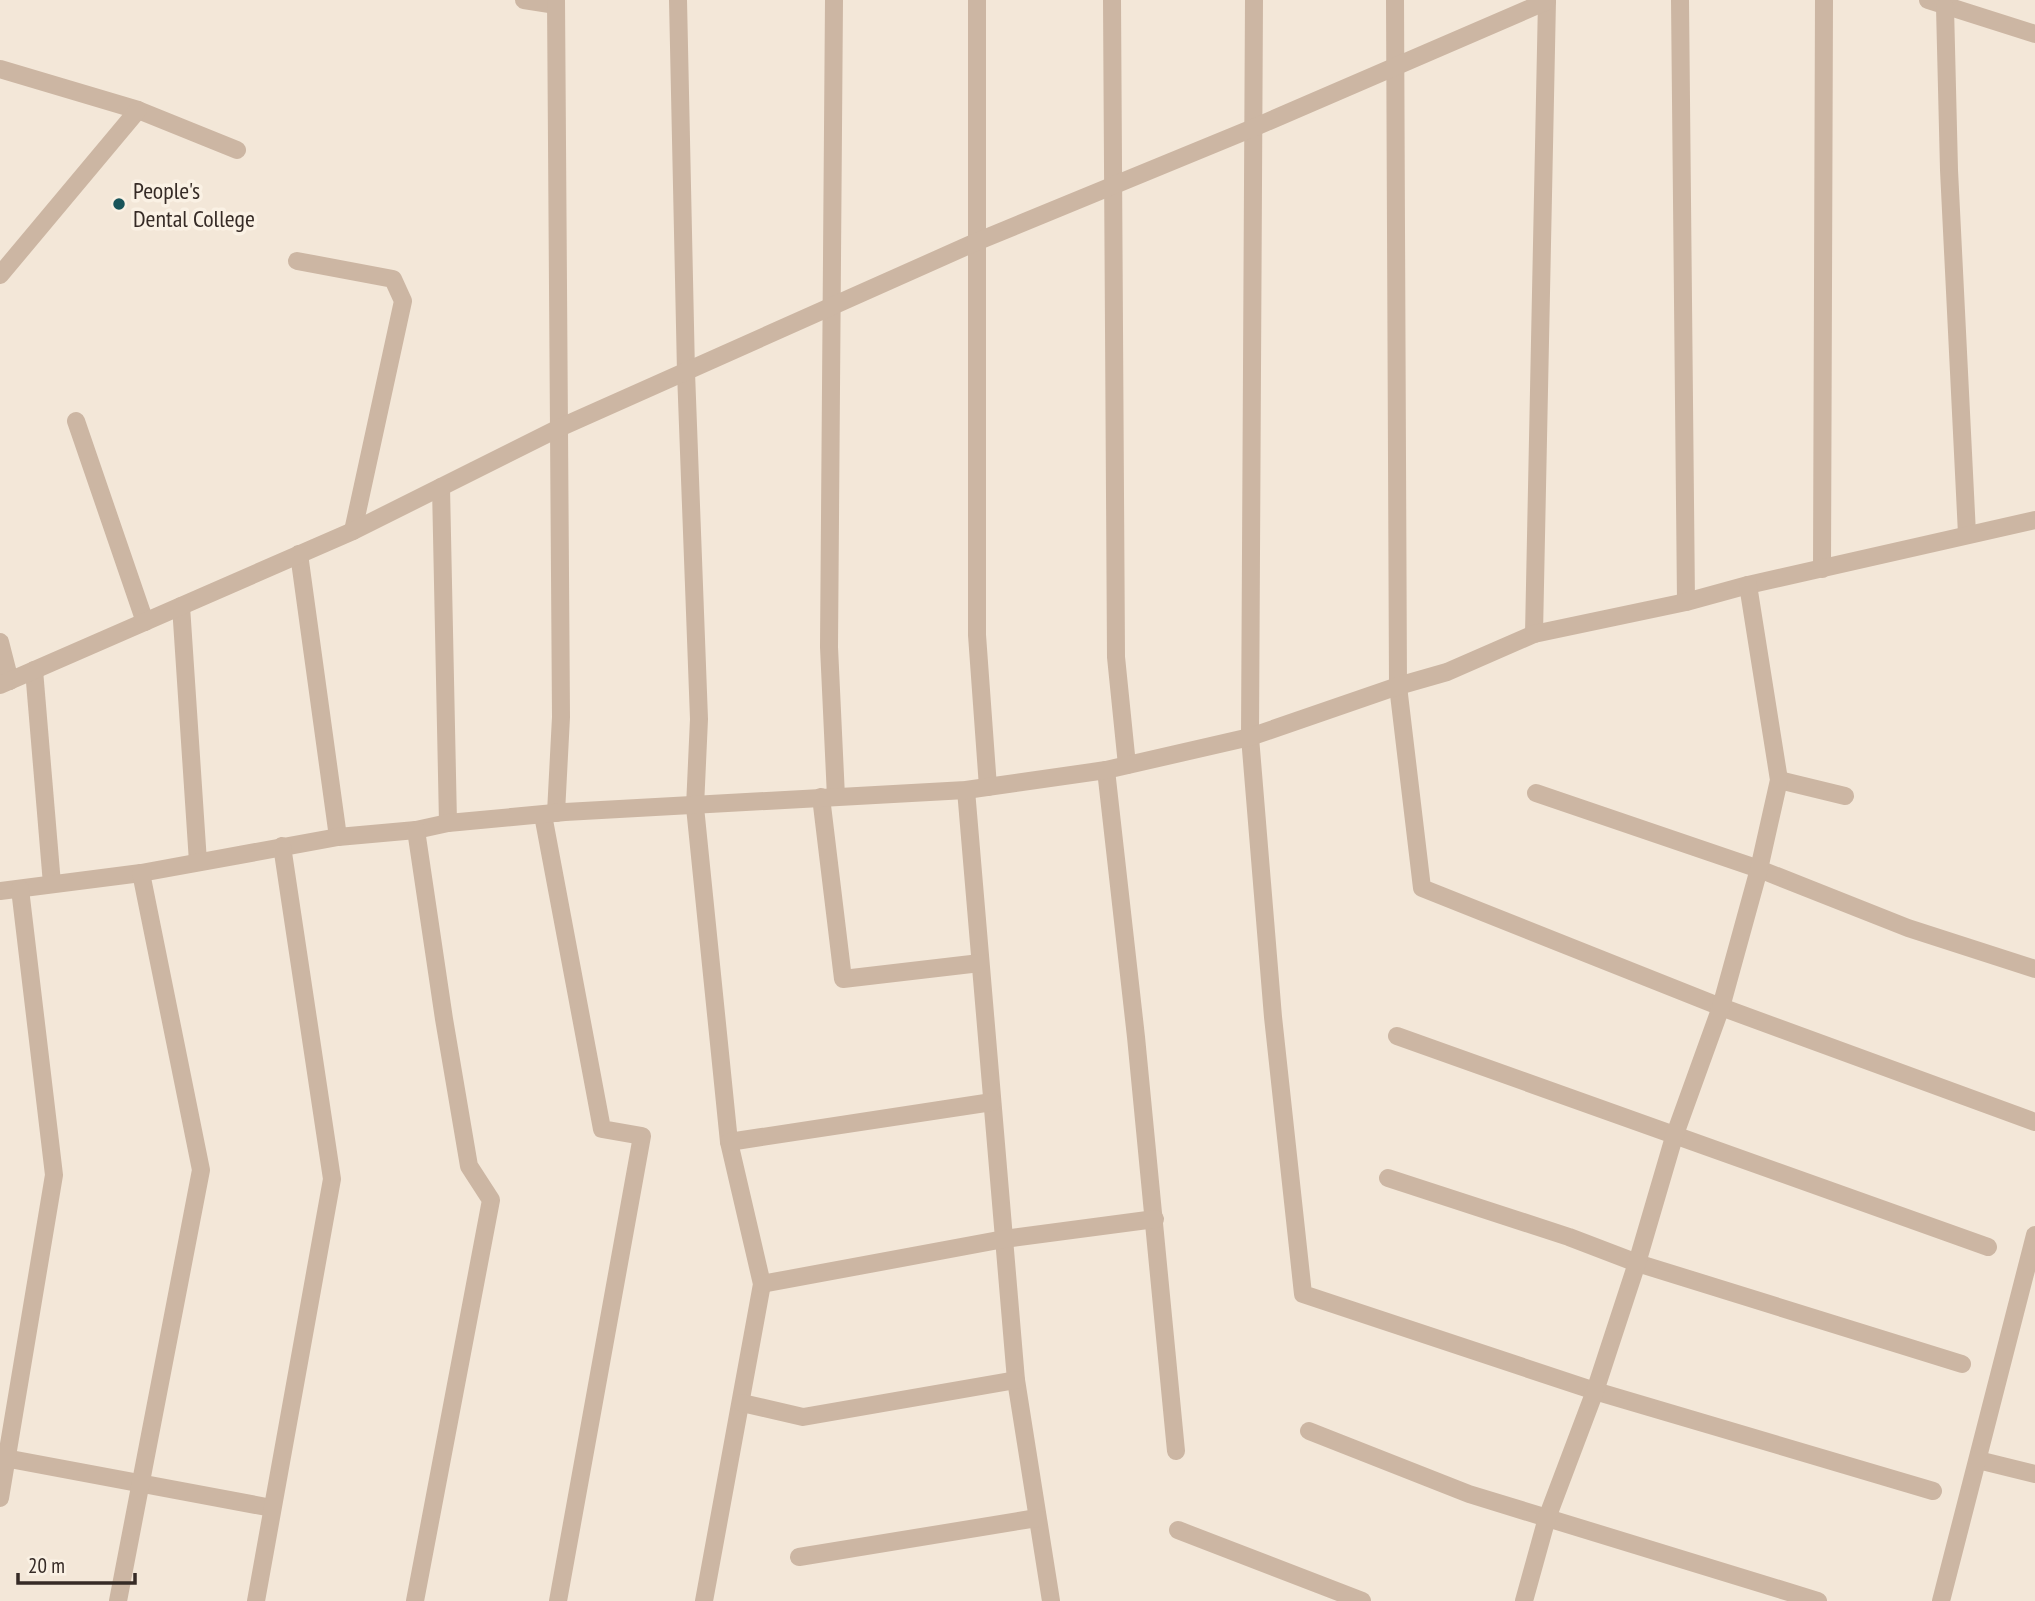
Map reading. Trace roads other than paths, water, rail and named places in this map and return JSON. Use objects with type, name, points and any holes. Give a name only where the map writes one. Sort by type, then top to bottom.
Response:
[{"type":"street","points":[[524,0],[556,3],[561,717],[550,814],[602,1129],[642,1136],[558,1601]]},
{"type":"street","points":[[678,0],[686,372],[699,719],[695,807],[729,1142],[762,1284],[704,1601]]},
{"type":"street","points":[[834,0],[828,797],[843,979],[980,963]]},
{"type":"street","points":[[977,0],[977,635],[988,787]]},
{"type":"street","points":[[1112,0],[1116,657],[1126,765]]},
{"type":"street","points":[[1254,0],[1250,737],[1273,1017],[1304,1294],[1595,1391],[1933,1492]]},
{"type":"street","points":[[1395,0],[1398,686],[1422,888],[1721,1007],[2035,1122]]},
{"type":"street","points":[[0,642],[5,683],[353,531],[559,428],[831,306],[976,242],[1253,128],[1546,0],[1534,634]]},
{"type":"street","points":[[1680,0],[1686,602]]},
{"type":"street","points":[[1822,569],[1824,0]]},
{"type":"street","points":[[1928,0],[2035,34]]},
{"type":"street","points":[[1945,7],[1949,170],[1967,534]]},
{"type":"street","points":[[0,70],[138,110],[237,150]]},
{"type":"street","points":[[0,275],[138,110]]},
{"type":"street","points":[[297,261],[393,279],[403,302],[353,531]]},
{"type":"street","points":[[76,421],[145,622]]},
{"type":"street","points":[[441,487],[448,823]]},
{"type":"street","points":[[0,891],[141,873],[282,846],[338,837],[416,830],[448,823],[550,814],[966,790],[1106,771],[1250,737],[1447,672],[1534,634],[1686,602],[1748,585],[2035,520]]},
{"type":"street","points":[[299,554],[338,837]]},
{"type":"street","points":[[1524,1601],[1547,1518],[1595,1391],[1674,1137],[1721,1007],[1759,869],[1779,780],[1748,585]]},
{"type":"street","points":[[181,606],[198,862]]},
{"type":"street","points":[[34,670],[52,884]]},
{"type":"street","points":[[1106,771],[1155,1219],[1176,1451]]},
{"type":"street","points":[[1779,780],[1845,796]]},
{"type":"street","points":[[966,790],[1016,1380],[1051,1601]]},
{"type":"street","points":[[1536,793],[1759,869],[1908,928],[2035,968]]},
{"type":"street","points":[[415,1601],[491,1200],[470,1166],[444,1019],[416,830]]},
{"type":"street","points":[[257,1601],[332,1179],[282,846]]},
{"type":"street","points":[[118,1601],[201,1170],[141,873]]},
{"type":"street","points":[[0,1498],[4,1458],[54,1175],[20,889]]},
{"type":"street","points":[[1397,1036],[1988,1247]]},
{"type":"street","points":[[729,1142],[992,1102]]},
{"type":"street","points":[[1388,1178],[1569,1237],[1637,1263],[1962,1364]]},
{"type":"street","points":[[762,1284],[1004,1239],[1155,1219]]},
{"type":"street","points":[[1941,1601],[2035,1235]]},
{"type":"street","points":[[741,1403],[803,1417],[1016,1380]]},
{"type":"street","points":[[1310,1431],[1469,1494],[1818,1601]]},
{"type":"street","points":[[4,1458],[272,1508]]},
{"type":"street","points":[[1978,1460],[2035,1474]]},
{"type":"street","points":[[799,1557],[1037,1518]]},
{"type":"street","points":[[1178,1530],[1362,1601]]},
{"type":"place","name":"People's Dental College","points":[[119,204]]}]
